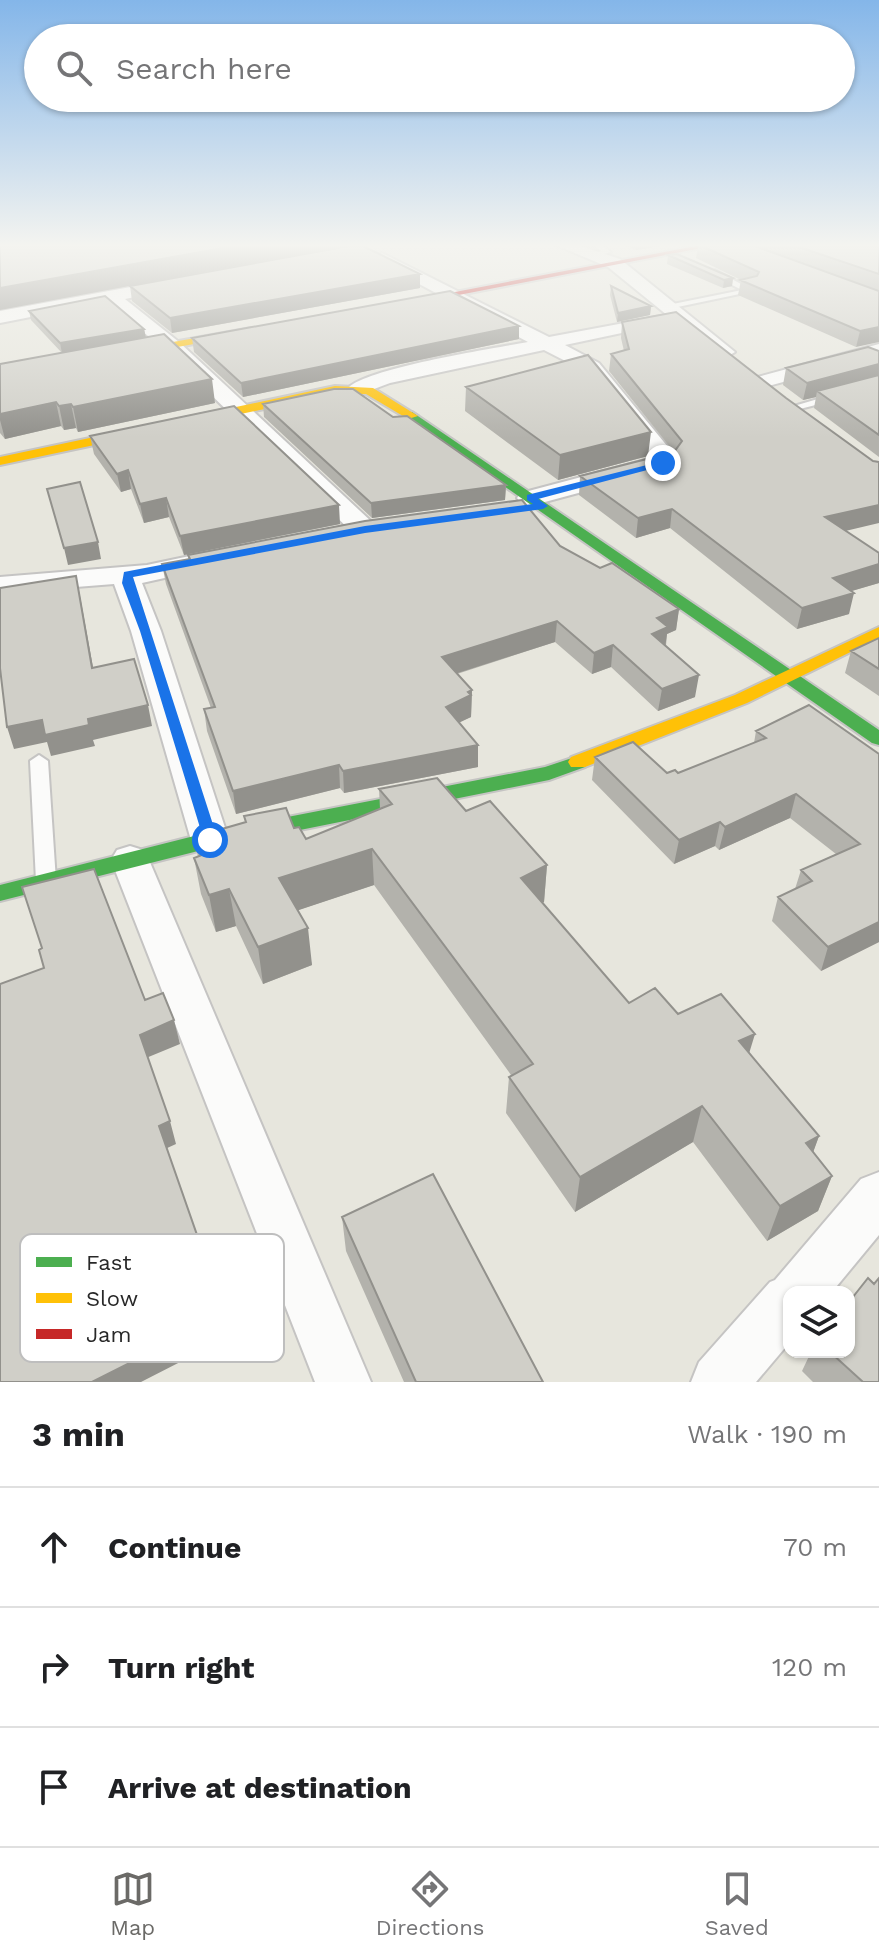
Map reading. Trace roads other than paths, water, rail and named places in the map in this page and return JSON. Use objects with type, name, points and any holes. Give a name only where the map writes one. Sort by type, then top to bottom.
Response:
[{"type":"street","points":[[0,317],[40,309]]},
{"type":"street","points":[[127,309],[172,346],[365,530]]},
{"type":"street","points":[[480,309],[597,371],[665,458],[663,463],[527,505]]},
{"type":"street","points":[[674,309],[814,425]]},
{"type":"street","points":[[358,389],[384,378],[677,312]]},
{"type":"street","points":[[0,376],[274,327]]},
{"type":"street","points":[[750,373],[873,356]]},
{"type":"street","points":[[0,461],[335,390],[369,391],[394,404],[527,505],[879,739]]},
{"type":"street","points":[[334,536],[394,526]]},
{"type":"street","points":[[0,585],[128,574],[225,557]]},
{"type":"street","points":[[128,574],[128,583],[146,631],[210,840]]},
{"type":"street","points":[[0,893],[210,840],[549,773],[741,699],[879,632]]},
{"type":"street","points":[[130,860],[283,1234]]},
{"type":"street","points":[[802,1286],[879,1196]]},
{"type":"street","points":[[284,1237],[343,1382]]},
{"type":"street","points":[[719,1382],[783,1308]]},
{"type":"lane","points":[[677,312],[686,309]]},
{"type":"lane","points":[[792,408],[850,393]]},
{"type":"lane","points":[[39,761],[46,881]]}]
